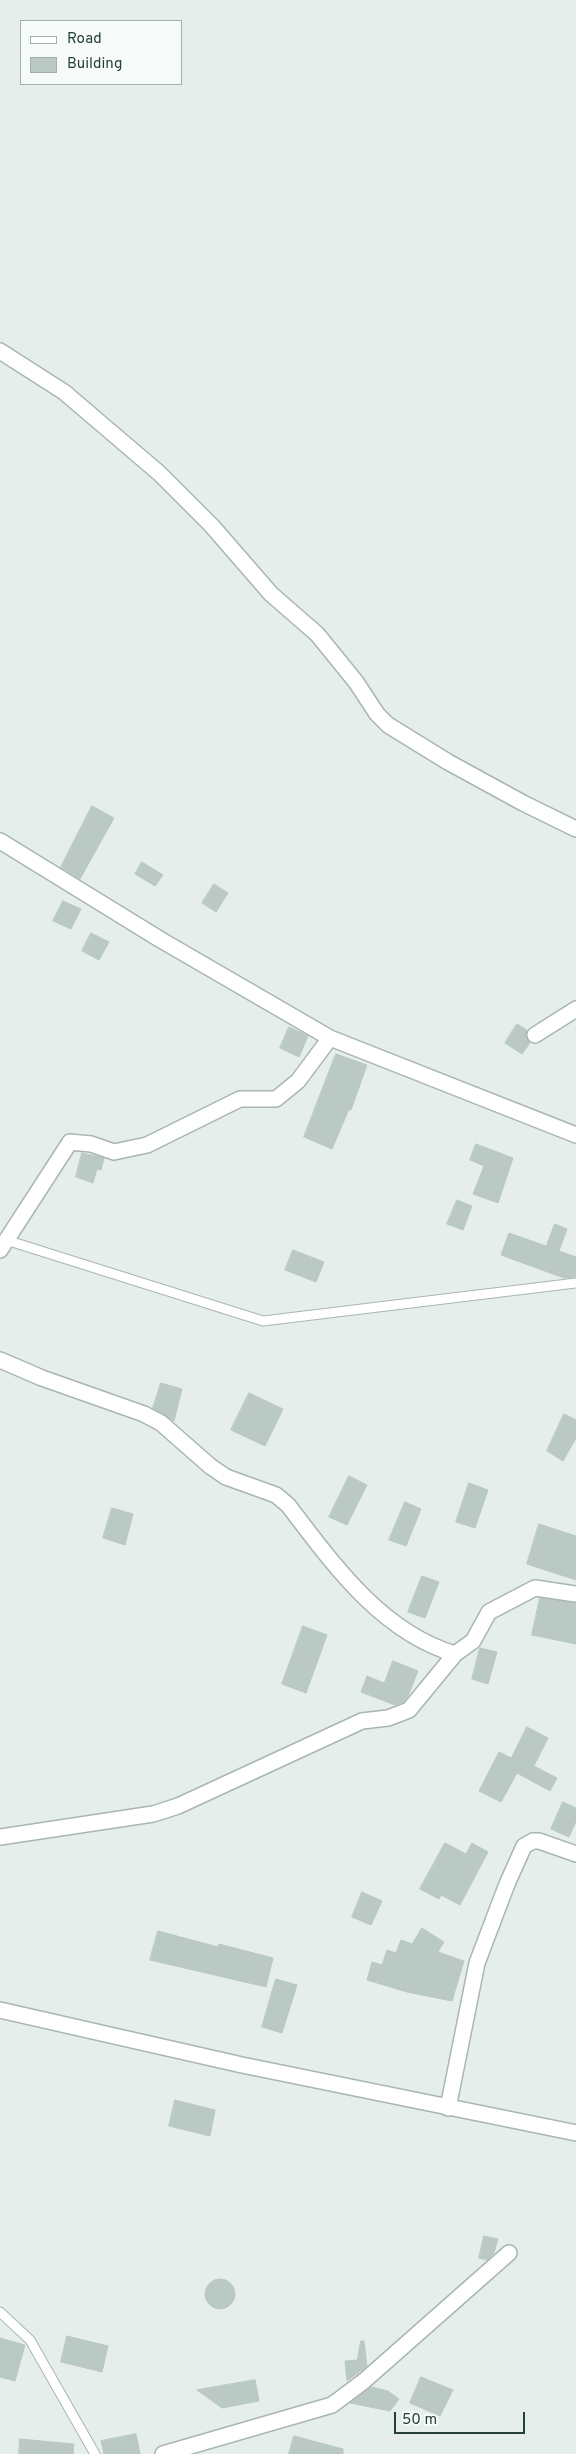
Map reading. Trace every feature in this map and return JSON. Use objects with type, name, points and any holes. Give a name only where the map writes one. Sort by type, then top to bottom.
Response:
[{"type":"street","points":[[0,351],[64,392],[159,473],[212,526],[261,584],[317,634],[356,682],[376,714],[388,725],[506,794],[576,829]]},
{"type":"street","points":[[0,841],[161,940],[330,1038],[576,1134]]},
{"type":"street","points":[[535,1035],[576,1009]]},
{"type":"street","points":[[3,1245],[70,1142],[91,1144],[114,1152],[147,1145],[240,1098],[276,1099],[298,1081],[330,1038]]},
{"type":"street","points":[[0,1360],[42,1378],[144,1414],[161,1423],[210,1466],[226,1477],[276,1495],[288,1505],[352,1586],[388,1617],[435,1648],[455,1654]]},
{"type":"street","points":[[0,1837],[153,1814],[178,1806],[362,1721],[388,1718],[409,1710],[455,1654],[473,1640],[489,1612],[535,1588],[576,1594]]},
{"type":"street","points":[[448,2108],[477,1963],[507,1884],[524,1846],[533,1841],[539,1841],[576,1854]]},
{"type":"street","points":[[0,2010],[242,2065],[576,2133]]},
{"type":"street","points":[[163,2454],[332,2405],[364,2381],[509,2253]]},
{"type":"lane","points":[[3,1245],[263,1321],[576,1283]]},
{"type":"lane","points":[[0,2312],[30,2340],[95,2454]]},
{"type":"building","points":[[92,806],[114,818],[80,879],[61,867]]},
{"type":"building","points":[[142,862],[163,875],[155,886],[135,874]]},
{"type":"building","points":[[214,884],[228,893],[216,912],[202,903]]},
{"type":"building","points":[[63,901],[81,909],[71,929],[53,921]]},
{"type":"building","points":[[91,933],[109,942],[99,960],[82,951]]},
{"type":"building","points":[[517,1024],[527,1030],[526,1036],[530,1043],[522,1054],[505,1043]]},
{"type":"building","points":[[289,1027],[308,1036],[299,1057],[280,1048]]},
{"type":"building","points":[[336,1054],[367,1065],[351,1110],[349,1109],[332,1149],[304,1137]]},
{"type":"building","points":[[476,1144],[513,1158],[498,1203],[473,1194],[484,1166],[470,1160]]},
{"type":"building","points":[[82,1153],[104,1158],[101,1170],[97,1169],[93,1183],[76,1177]]},
{"type":"building","points":[[457,1200],[472,1206],[463,1230],[447,1224]]},
{"type":"building","points":[[555,1224],[567,1229],[559,1251],[576,1257],[576,1277],[564,1278],[501,1255],[509,1233],[546,1246]]},
{"type":"building","points":[[293,1250],[324,1262],[316,1282],[285,1270]]},
{"type":"building","points":[[161,1383],[182,1389],[174,1421],[153,1408]]},
{"type":"building","points":[[249,1393],[283,1409],[265,1446],[231,1430]]},
{"type":"building","points":[[564,1414],[576,1420],[576,1438],[563,1461],[547,1451]]},
{"type":"building","points":[[349,1476],[367,1485],[347,1525],[329,1517]]},
{"type":"building","points":[[469,1483],[488,1490],[475,1528],[456,1522]]},
{"type":"building","points":[[405,1502],[421,1509],[406,1546],[389,1540]]},
{"type":"building","points":[[112,1508],[133,1514],[125,1545],[103,1538]]},
{"type":"building","points":[[539,1524],[576,1536],[576,1580],[527,1564]]},
{"type":"building","points":[[422,1576],[439,1582],[425,1618],[408,1612]]},
{"type":"building","points":[[540,1598],[576,1603],[576,1644],[532,1635]]},
{"type":"building","points":[[303,1626],[327,1635],[306,1693],[282,1684]]},
{"type":"building","points":[[480,1648],[497,1652],[488,1684],[472,1679]]},
{"type":"building","points":[[393,1661],[418,1671],[408,1696],[403,1702],[395,1705],[361,1692],[367,1676],[384,1683]]},
{"type":"building","points":[[527,1727],[548,1738],[534,1766],[557,1778],[550,1791],[517,1773],[501,1802],[479,1791],[499,1752],[511,1758]]},
{"type":"building","points":[[563,1802],[576,1808],[576,1821],[569,1837],[551,1829]]},
{"type":"building","points":[[445,1843],[466,1854],[472,1843],[488,1852],[460,1905],[441,1895],[439,1899],[420,1889]]},
{"type":"building","points":[[362,1892],[382,1901],[371,1925],[352,1917]]},
{"type":"building","points":[[422,1928],[444,1942],[438,1952],[464,1961],[452,2001],[407,1992],[367,1980],[372,1962],[382,1965],[387,1950],[396,1953],[401,1940],[412,1944]]},
{"type":"building","points":[[158,1931],[218,1947],[219,1944],[273,1958],[266,1987],[150,1960]]},
{"type":"building","points":[[276,1979],[297,1985],[282,2033],[262,2027]]},
{"type":"building","points":[[175,2100],[215,2110],[210,2136],[169,2126]]},
{"type":"building","points":[[484,2236],[498,2239],[494,2253],[487,2260],[479,2258]]},
{"type":"building","points":[[220,2279],[231,2283],[235,2294],[231,2305],[220,2309],[209,2305],[205,2294],[209,2283]]},
{"type":"building","points":[[67,2336],[108,2346],[102,2372],[61,2362]]},
{"type":"building","points":[[0,2338],[25,2345],[15,2381],[0,2377]]},
{"type":"building","points":[[361,2341],[364,2341],[367,2366],[347,2381],[345,2361],[357,2360]]},
{"type":"building","points":[[421,2377],[453,2390],[440,2416],[410,2403]]},
{"type":"building","points":[[255,2380],[259,2401],[222,2408],[197,2390]]},
{"type":"building","points":[[372,2387],[388,2391],[399,2399],[390,2411],[350,2403]]},
{"type":"building","points":[[136,2434],[140,2454],[104,2454],[101,2441]]},
{"type":"building","points":[[294,2436],[343,2449],[343,2454],[289,2454]]},
{"type":"building","points":[[20,2439],[74,2444],[73,2454],[19,2454]]}]
